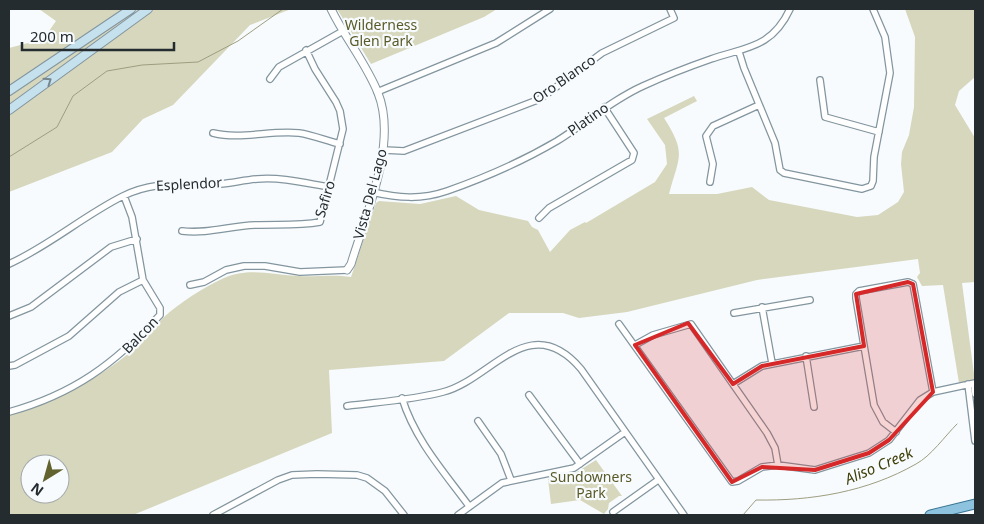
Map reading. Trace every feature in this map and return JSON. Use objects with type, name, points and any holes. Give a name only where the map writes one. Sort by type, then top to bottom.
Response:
[{"type":"main road","points":[[9,92],[131,9]]},
{"type":"main road","points":[[9,110],[148,9]]},
{"type":"main road","points":[[930,515],[947,509],[975,504]]},
{"type":"street","name":"Vista Del Lago","points":[[331,9],[378,92],[384,120],[384,150],[351,264],[347,270]]},
{"type":"street","points":[[378,92],[496,43],[550,9]]},
{"type":"street","name":"Oro Blanco","points":[[384,150],[404,151],[540,99],[602,52],[674,18],[670,9]]},
{"type":"street","name":"Platino","points":[[372,192],[407,199],[446,192],[497,170],[557,141],[604,107],[642,86],[692,66],[760,44],[771,36],[785,19],[790,9]]},
{"type":"street","points":[[739,52],[775,143],[780,170],[784,173],[862,189],[871,186],[890,74],[885,37],[873,9]]},
{"type":"street","points":[[270,79],[279,67],[306,50],[343,31]]},
{"type":"street","name":"Safiro","points":[[182,231],[200,233],[243,226],[301,225],[320,222],[343,129],[340,111],[306,50]]},
{"type":"street","points":[[820,80],[825,117],[879,132]]},
{"type":"street","points":[[710,182],[713,164],[706,136],[708,132],[713,126],[759,105]]},
{"type":"street","points":[[539,218],[549,208],[632,160],[634,153],[604,107]]},
{"type":"street","points":[[213,133],[228,137],[262,133],[299,133],[340,144]]},
{"type":"street","name":"Esplendor","points":[[9,264],[27,256],[84,217],[124,196],[149,186],[167,183],[219,184],[258,179],[287,179],[329,187]]},
{"type":"street","name":"Balcon","points":[[9,412],[47,400],[92,376],[129,348],[160,315],[160,308],[143,280],[137,239],[132,217],[124,196]]},
{"type":"street","points":[[9,316],[37,302],[111,247],[137,239]]},
{"type":"street","points":[[190,285],[204,282],[226,270],[244,266],[265,266],[300,272],[347,270]]},
{"type":"street","points":[[9,366],[15,365],[68,336],[119,292],[143,280]]},
{"type":"street","points":[[896,432],[883,422],[874,405],[856,294],[864,289],[908,282],[913,284],[933,392]]},
{"type":"street","points":[[734,313],[810,300]]},
{"type":"street","points":[[762,307],[772,363]]},
{"type":"street","points":[[634,345],[653,335],[688,323],[692,326],[772,439],[778,466]]},
{"type":"street","points":[[619,324],[728,479],[732,482],[738,481],[762,467],[778,466],[807,470],[823,468],[869,452],[886,442],[896,432],[920,400],[933,392],[973,384]]},
{"type":"street","points":[[347,406],[442,392],[467,382],[510,352],[532,346],[555,350],[568,356],[581,369],[684,515]]},
{"type":"street","points":[[733,384],[755,370],[772,363],[864,346]]},
{"type":"street","points":[[806,356],[814,407]]},
{"type":"street","points":[[973,384],[975,394]]},
{"type":"street","points":[[973,384],[975,441]]},
{"type":"street","points":[[529,395],[580,464]]},
{"type":"street","points":[[402,398],[409,422],[469,506]]},
{"type":"street","points":[[478,421],[501,454],[511,480]]},
{"type":"street","points":[[458,515],[493,487],[511,480],[567,471],[625,432]]},
{"type":"street","points":[[213,515],[278,480],[292,475],[317,474],[357,475],[367,478],[385,491],[404,515]]},
{"type":"street","points":[[613,512],[658,480]]},
{"type":"highlighted area","points":[[908,282],[913,284],[933,392],[889,440],[869,453],[815,470],[762,467],[732,482],[635,345],[688,323],[733,384],[762,366],[864,346],[856,294]]},
{"type":"green space","points":[[39,9],[291,9],[250,25],[173,105],[143,119],[112,152],[9,192],[9,48],[28,43],[40,44],[56,21]]},
{"type":"green space","name":"Wilderness Glen Park","points":[[337,9],[497,9],[484,17],[371,64]]},
{"type":"green space","points":[[905,9],[975,9],[975,77],[959,91],[955,105],[975,138],[975,282],[962,283],[975,382],[959,383],[943,285],[922,286],[917,277],[920,273],[918,259],[757,280],[627,312],[579,318],[563,313],[509,313],[444,361],[329,370],[332,433],[133,515],[9,515],[9,415],[58,397],[104,372],[136,347],[176,307],[224,278],[252,272],[299,276],[351,277],[376,203],[379,201],[420,204],[456,196],[479,210],[528,221],[532,227],[538,230],[550,252],[570,230],[586,223],[655,182],[667,164],[665,145],[647,119],[694,96],[697,101],[664,118],[676,140],[679,155],[669,194],[717,194],[752,187],[769,200],[857,217],[878,215],[898,202],[904,192],[901,164],[902,152],[909,135],[914,107],[915,37]]},
{"type":"green space","name":"Sundowners Park","points":[[596,460],[622,496],[609,503],[608,509],[604,514],[580,500],[551,504],[548,479],[572,475]]},
{"type":"waterway","points":[[9,157],[57,127],[73,96],[107,71],[142,65],[198,62],[238,41],[283,9]]},
{"type":"waterway","name":"Aliso Creek","points":[[743,515],[756,500],[797,499],[838,493],[878,482],[897,474],[927,456],[957,424]]}]
